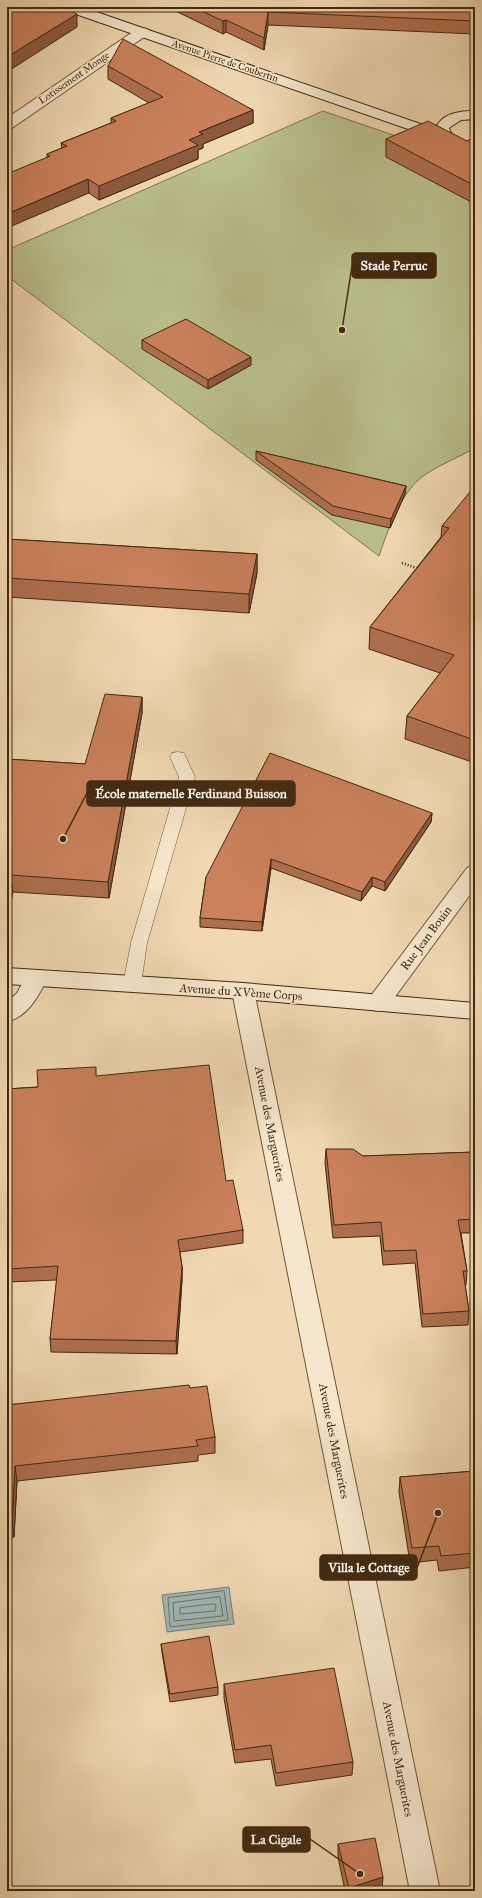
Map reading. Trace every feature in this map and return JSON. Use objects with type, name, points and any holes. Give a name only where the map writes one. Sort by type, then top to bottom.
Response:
[{"type":"street","name":"Avenue Pierre de Coubertin","points":[[69,7],[445,136],[462,145],[474,147]]},
{"type":"street","name":"Lotissement Monge","points":[[7,126],[114,50],[142,32]]},
{"type":"street","name":"Avenue Pierre de Coubertin","points":[[382,115],[431,119],[474,114]]},
{"type":"street","points":[[445,136],[442,128],[444,124],[455,117]]},
{"type":"street","name":"Rue Jean Bouin","points":[[378,1003],[475,873]]},
{"type":"street","name":"Avenue du XVème Corps","points":[[7,976],[242,991],[475,1011]]},
{"type":"street","points":[[7,1014],[18,1007],[27,997],[36,979]]},
{"type":"street","name":"Avenue des Marguerites","points":[[242,991],[425,1891]]},
{"type":"lane","points":[[132,985],[139,943],[187,777],[178,757]]},
{"type":"path","points":[[402,563],[424,570]]},
{"type":"green space","points":[[323,111],[475,163],[475,448],[432,470],[417,481],[409,490],[396,511],[379,556],[7,276],[7,250]]},
{"type":"water","points":[[229,1587],[234,1624],[167,1632],[162,1595]]},
{"type":"building","points":[[7,7],[64,7],[77,14],[7,57]]},
{"type":"building","points":[[193,7],[475,7],[475,21],[268,12],[264,38],[226,20],[223,21]]},
{"type":"building","points":[[123,39],[253,110],[199,132],[203,134],[189,140],[198,145],[99,186],[88,179],[7,214],[7,174],[50,156],[47,154],[67,146],[61,143],[116,121],[111,118],[163,97],[108,66]]},
{"type":"building","points":[[428,121],[467,141],[475,137],[475,186],[386,139]]},
{"type":"building","points":[[186,319],[251,357],[208,380],[142,340]]},
{"type":"building","points":[[256,451],[406,486],[391,519],[333,506]]},
{"type":"building","points":[[474,487],[474,740],[407,716],[454,655],[370,627],[449,528],[442,526]]},
{"type":"building","points":[[7,539],[257,554],[249,594],[7,578]]},
{"type":"building","points":[[105,694],[142,697],[108,882],[11,875],[7,894],[7,759],[85,764]]},
{"type":"building","points":[[270,753],[432,813],[385,882],[372,877],[362,892],[271,859],[262,922],[200,918],[206,877]]},
{"type":"building","points":[[209,1065],[226,1181],[233,1180],[243,1230],[178,1240],[182,1267],[176,1341],[50,1339],[58,1266],[7,1269],[7,1089],[38,1087],[37,1070],[96,1067],[96,1076]]},
{"type":"building","points":[[326,1149],[353,1149],[363,1156],[475,1152],[475,1219],[458,1220],[467,1271],[463,1271],[469,1311],[423,1314],[416,1250],[384,1251],[381,1222],[334,1225]]},
{"type":"building","points":[[189,1385],[190,1388],[207,1386],[215,1437],[196,1440],[198,1446],[15,1466],[12,1522],[7,1522],[7,1405]]},
{"type":"building","points":[[475,1471],[475,1553],[441,1556],[439,1546],[412,1548],[400,1477]]},
{"type":"building","points":[[209,1636],[218,1687],[170,1694],[161,1644]]},
{"type":"building","points":[[334,1668],[353,1762],[276,1773],[271,1745],[235,1750],[224,1684]]},
{"type":"building","points":[[375,1838],[383,1877],[349,1888],[338,1844]]},
{"type":"place","name":"Stade Perruc","points":[[342,330]]},
{"type":"place","name":"École maternelle Ferdinand Buisson","points":[[63,839]]},
{"type":"place","name":"Villa le Cottage","points":[[438,1513]]},
{"type":"place","name":"La Cigale","points":[[360,1874]]}]
